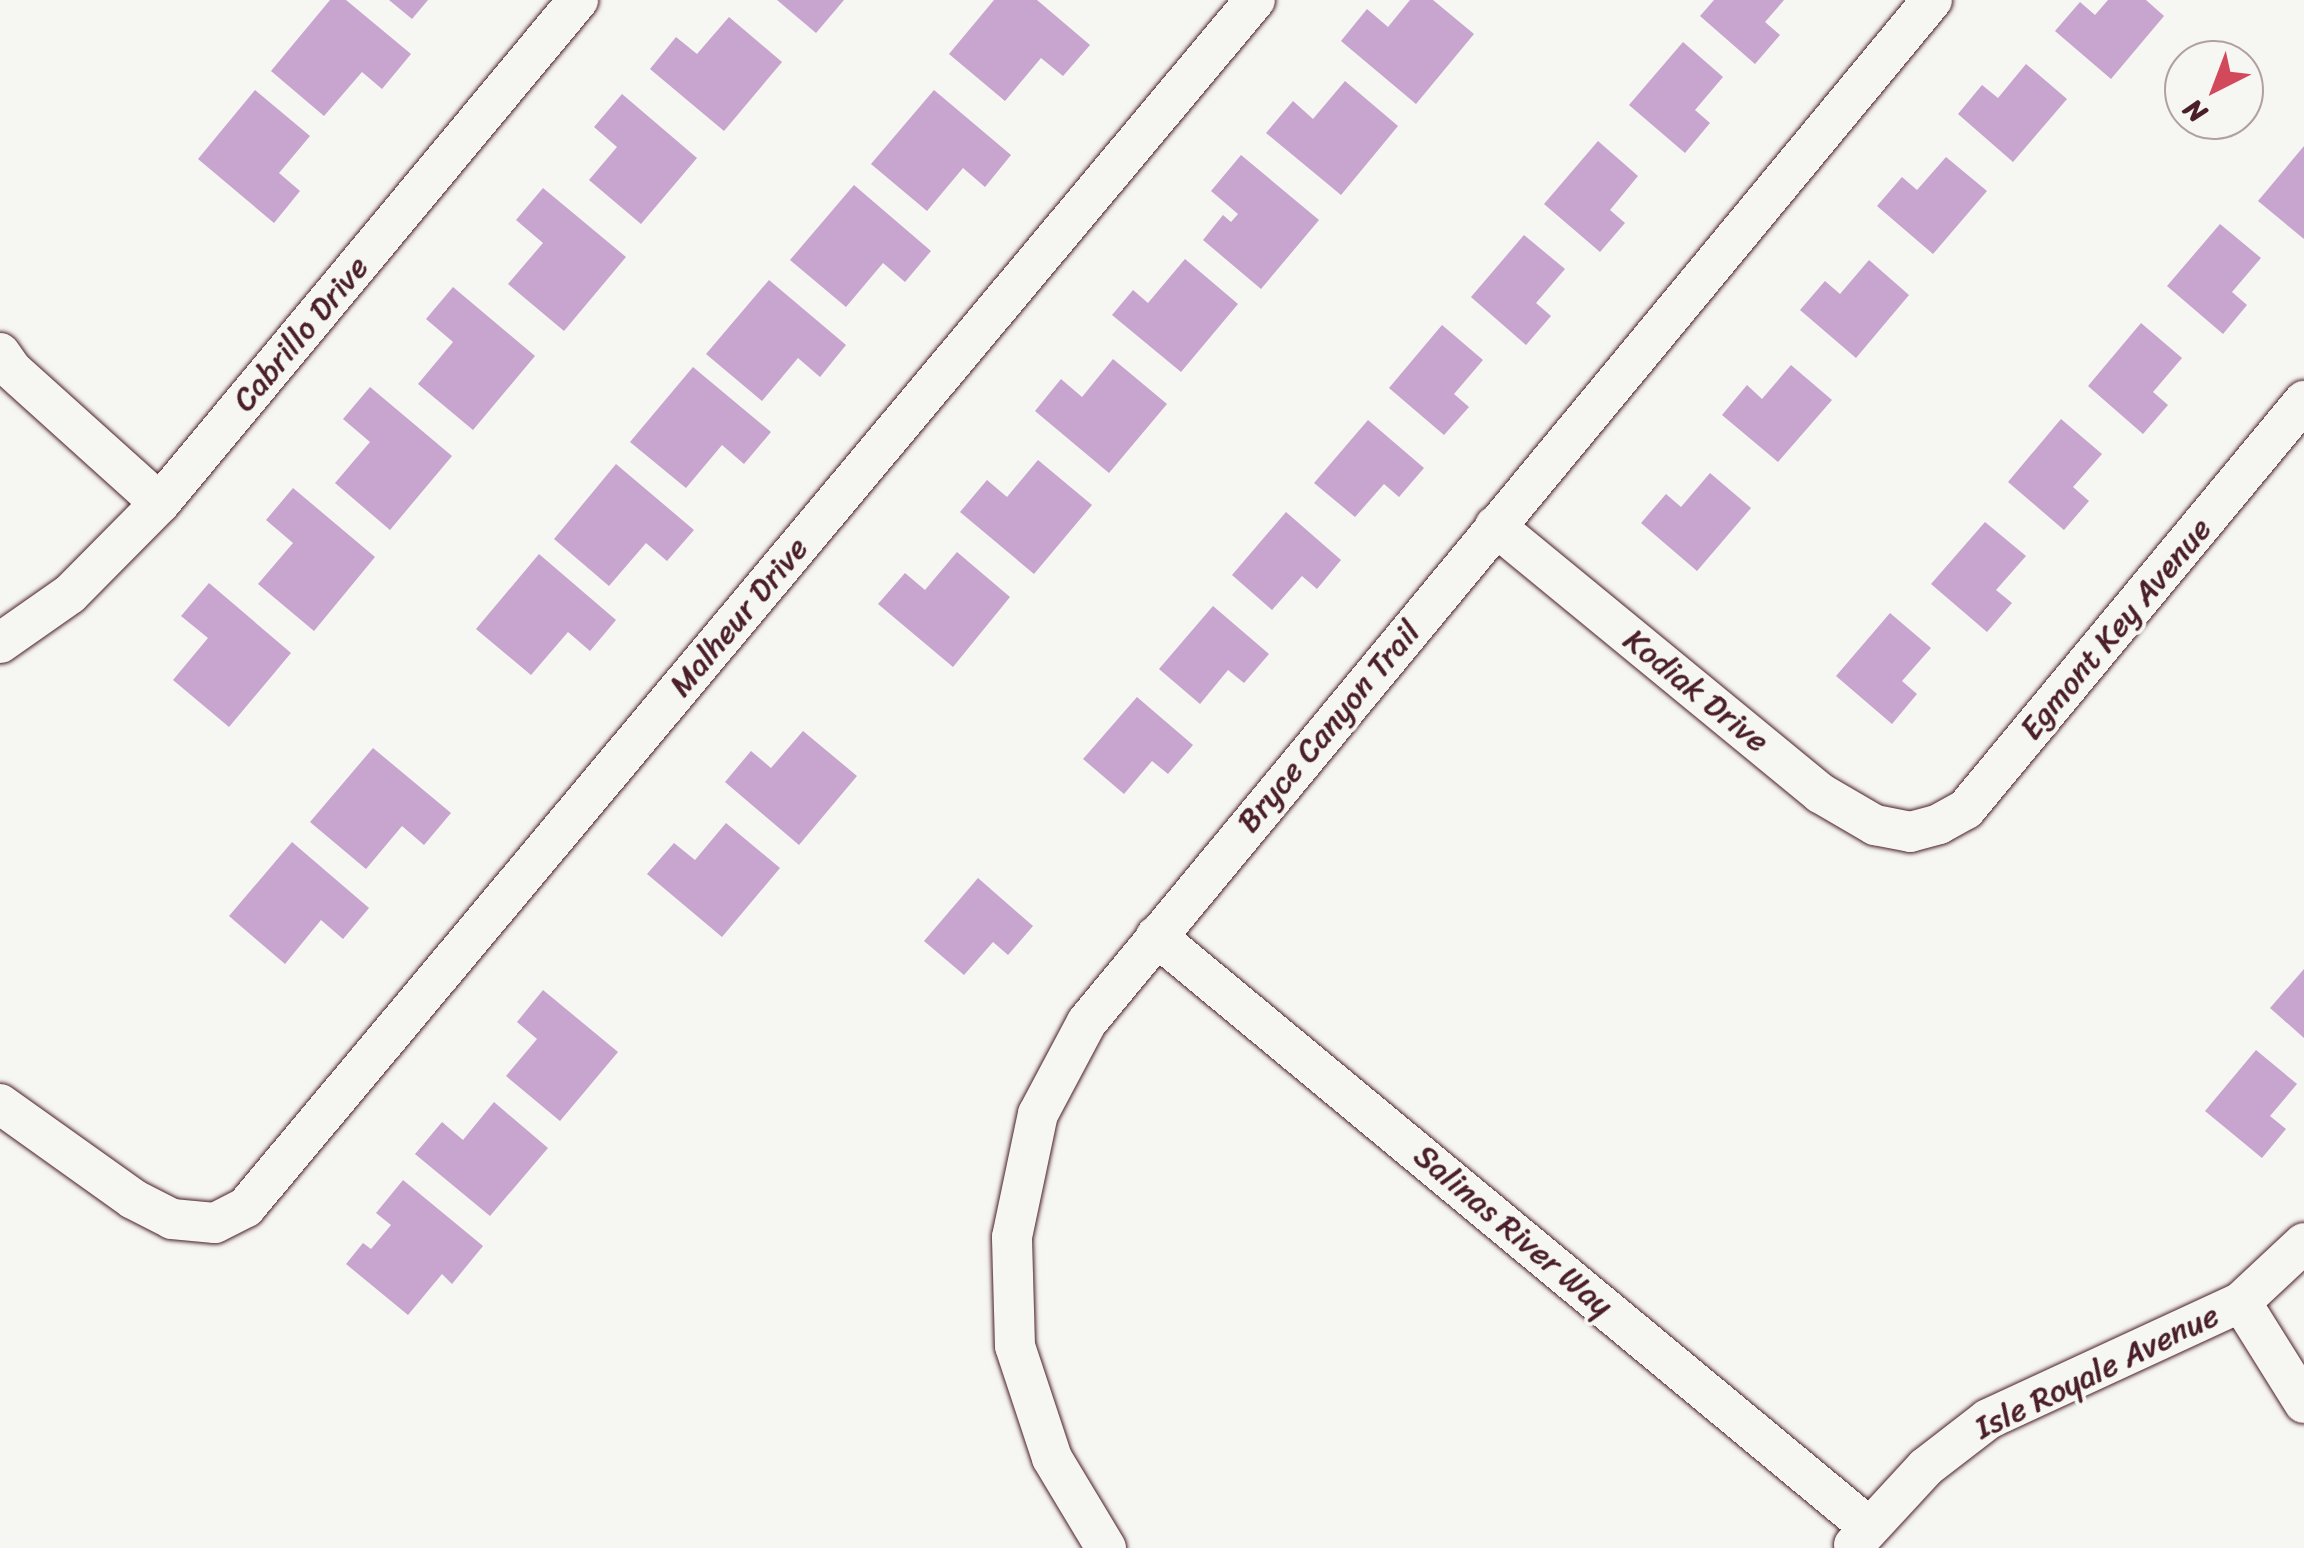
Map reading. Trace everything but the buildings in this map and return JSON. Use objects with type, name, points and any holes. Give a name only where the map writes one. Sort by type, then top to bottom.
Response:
[{"type":"street","name":"Cabrillo Drive","points":[[0,643],[70,594],[160,502],[578,0]]},
{"type":"street","name":"Malheur Drive","points":[[0,1104],[133,1199],[172,1219],[216,1223],[246,1207],[1255,0]]},
{"type":"street","name":"Bryce Canyon Trail","points":[[1106,1548],[1052,1458],[1015,1346],[1012,1236],[1038,1114],[1087,1022],[1932,0]]},
{"type":"street","points":[[0,353],[11,369],[160,502]]},
{"type":"street","name":"Egmont Key Avenue","points":[[1910,832],[1966,809],[2304,402]]},
{"type":"street","name":"Kodiak Drive","points":[[1495,526],[1820,793],[1876,825],[1910,832]]},
{"type":"street","name":"Salinas River Way","points":[[1156,936],[1861,1537]]},
{"type":"street","name":"Isle Royale Avenue","points":[[1861,1537],[1926,1467],[1988,1419],[2241,1302],[2304,1243]]},
{"type":"street","points":[[2241,1302],[2304,1402]]}]
